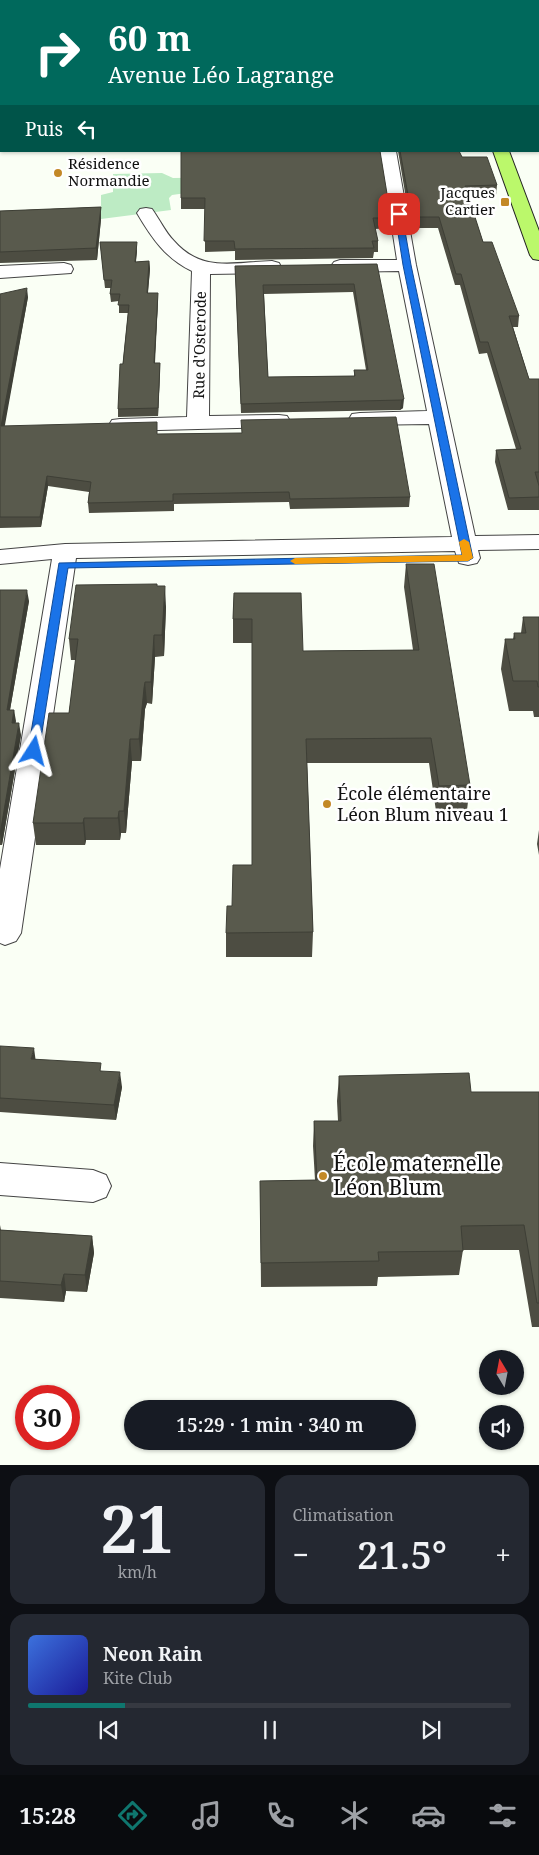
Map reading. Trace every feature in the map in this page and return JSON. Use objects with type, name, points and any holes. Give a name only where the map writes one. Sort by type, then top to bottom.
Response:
[{"type":"main road","points":[[501,152],[539,255]]},
{"type":"main road","points":[[516,152],[539,208]]},
{"type":"street","points":[[388,152],[407,265],[466,551]]},
{"type":"street","name":"Rue d'Osterode","points":[[146,213],[158,233],[173,250],[188,262],[201,268],[289,267]]},
{"type":"street","points":[[319,266],[407,265]]},
{"type":"street","name":"Rue d'Osterode","points":[[198,423],[201,268]]},
{"type":"street","points":[[0,272],[64,269]]},
{"type":"street","points":[[343,420],[439,417]]},
{"type":"street","name":"Rue d'Osterode","points":[[116,425],[295,421]]},
{"type":"street","points":[[466,551],[539,542]]},
{"type":"street","points":[[0,557],[64,558],[466,551],[539,557]]},
{"type":"street","points":[[0,567],[64,558]]},
{"type":"street","points":[[5,933],[64,558]]},
{"type":"street","points":[[0,1180],[93,1186]]},
{"type":"green space","points":[[162,173],[173,178],[307,176],[172,195],[169,198],[171,210],[101,219],[101,195],[113,192],[113,174]]},
{"type":"building","points":[[181,152],[380,152],[391,218],[373,218],[378,241],[372,241],[374,248],[235,249],[234,241],[204,241],[205,198],[181,198]]},
{"type":"building","points":[[400,152],[460,152],[462,157],[487,157],[497,185],[465,186],[483,242],[492,242],[519,316],[509,316],[529,379],[539,379],[539,472],[535,472],[539,486],[539,497],[509,498],[496,450],[521,449],[488,342],[480,342],[461,274],[456,274],[439,217],[412,217]]},
{"type":"building","points":[[101,207],[96,248],[0,252],[0,211]]},
{"type":"building","points":[[100,242],[137,242],[135,262],[149,261],[147,293],[158,293],[154,363],[160,363],[158,408],[118,409],[120,364],[123,364],[129,305],[118,305],[120,294],[110,294],[112,280],[104,280]]},
{"type":"building","points":[[377,264],[404,399],[241,404],[235,266]],"holes":[[[354,284],[368,370],[354,370],[355,376],[268,377],[263,285]]]},
{"type":"building","points":[[27,288],[1,426],[157,422],[157,434],[242,433],[241,420],[396,417],[410,497],[290,499],[289,492],[173,494],[173,501],[88,503],[91,482],[47,476],[40,517],[0,517],[0,294]]},
{"type":"building","points":[[406,564],[434,564],[470,785],[439,786],[431,738],[306,739],[313,932],[226,933],[227,906],[232,906],[233,865],[252,865],[252,619],[233,619],[234,593],[301,593],[303,651],[419,650]]},
{"type":"building","points":[[157,584],[157,586],[165,586],[162,635],[154,635],[151,682],[145,682],[139,739],[130,739],[124,811],[119,811],[118,818],[84,818],[83,823],[33,823],[49,713],[69,713],[78,639],[69,639],[76,585]]},
{"type":"building","points":[[0,590],[27,590],[7,710],[14,710],[12,723],[19,723],[0,834]]},
{"type":"building","points":[[523,617],[539,617],[539,687],[537,681],[513,681],[505,639],[515,639],[514,633],[526,633]]},
{"type":"building","points":[[0,1046],[34,1048],[31,1059],[101,1063],[100,1071],[120,1072],[114,1105],[0,1098]]},
{"type":"building","points":[[469,1073],[471,1092],[539,1092],[539,1303],[537,1303],[524,1225],[461,1226],[463,1251],[378,1252],[379,1261],[261,1263],[260,1181],[317,1180],[314,1121],[341,1121],[339,1076]]},
{"type":"building","points":[[0,1230],[92,1236],[85,1275],[64,1274],[61,1285],[0,1281]]},
{"type":"slow traffic","points":[[295,561],[468,558],[464,542]]},
{"type":"place","name":"Résidence Normandie","points":[[58,173]]},
{"type":"place","name":"Jacques Cartier","points":[[505,202]]},
{"type":"place","name":"École élémentaire Léon Blum niveau 1","points":[[327,804]]},
{"type":"place","name":"École maternelle Léon Blum","points":[[323,1176]]},
{"type":"route","points":[[34,751],[63,565],[468,558],[407,265],[399,214]]}]
